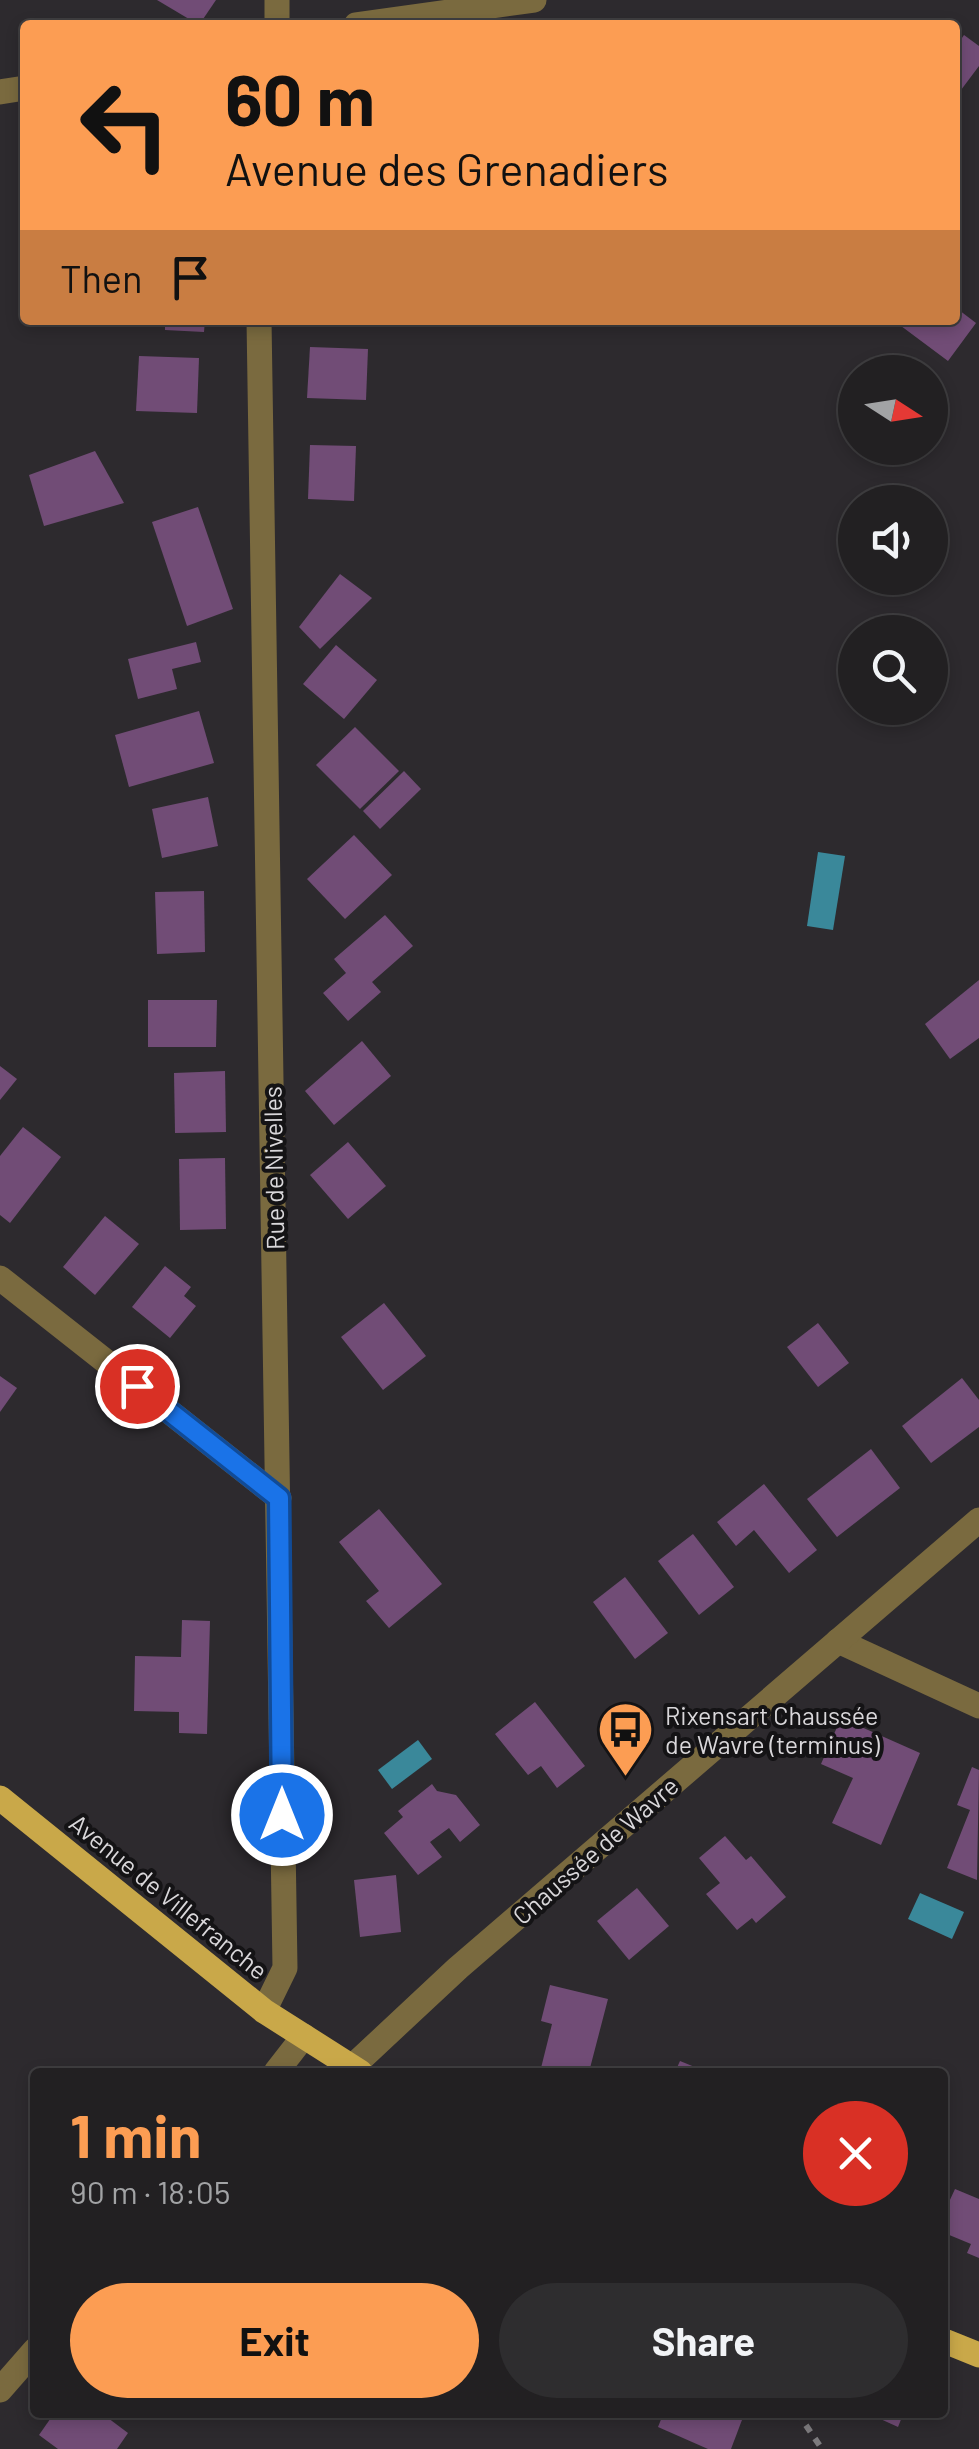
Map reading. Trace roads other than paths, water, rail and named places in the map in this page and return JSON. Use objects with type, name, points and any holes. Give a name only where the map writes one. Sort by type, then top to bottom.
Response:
[{"type":"main road","name":"Avenue de Villefranche","points":[[0,1798],[264,2011],[353,2068]]},
{"type":"main road","points":[[948,2342],[979,2355]]},
{"type":"street","points":[[392,20],[534,0]]},
{"type":"street","name":"Rue de Nivelles","points":[[259,325],[285,1968],[264,2011]]},
{"type":"street","points":[[0,1278],[279,1498]]},
{"type":"street","name":"Chaussée de Wavre","points":[[358,2068],[473,1956],[979,1520]]},
{"type":"street","points":[[838,1640],[979,1706]]},
{"type":"street","points":[[279,2068],[304,2036]]},
{"type":"street","points":[[0,2390],[30,2356]]},
{"type":"water","points":[[818,852],[845,856],[833,930],[807,926]]},
{"type":"water","points":[[418,1740],[432,1759],[392,1789],[378,1770]]},
{"type":"water","points":[[920,1893],[964,1912],[952,1939],[908,1919]]},
{"type":"place","name":"Rixensart Chaussée de Wavre (terminus)","points":[[626,1778]]}]
